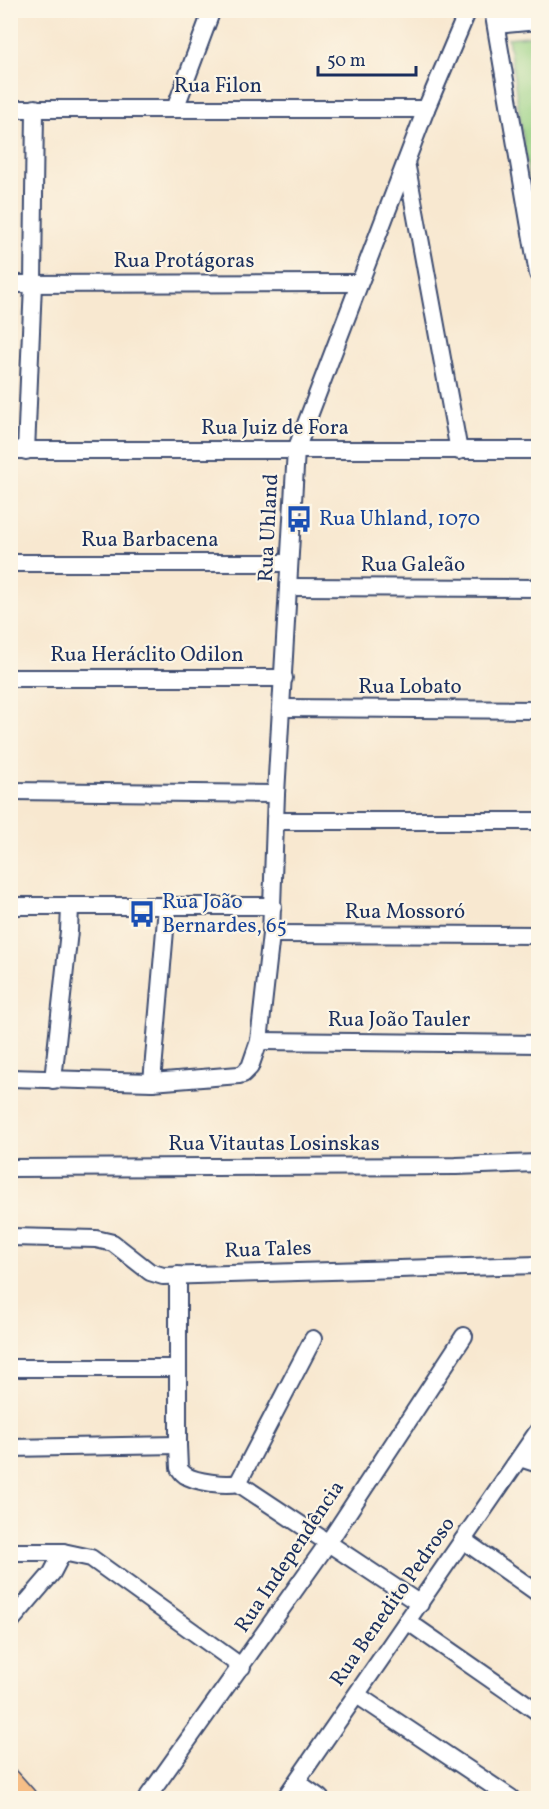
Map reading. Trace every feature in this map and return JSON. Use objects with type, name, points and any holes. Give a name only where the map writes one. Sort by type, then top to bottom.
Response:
[{"type":"main road","points":[[10,1780],[26,1798]]},
{"type":"street","points":[[176,109],[212,10]]},
{"type":"street","name":"Rua Uhland","points":[[152,1082],[243,1074],[250,1067],[259,1041],[273,906],[276,794],[296,450],[405,162],[468,10]]},
{"type":"street","points":[[538,21],[494,18],[538,274]]},
{"type":"street","points":[[18,450],[33,284],[35,108]]},
{"type":"street","name":"Rua Filon","points":[[10,109],[426,109]]},
{"type":"street","points":[[405,162],[459,451]]},
{"type":"street","name":"Rua Protágoras","points":[[10,284],[358,283]]},
{"type":"street","name":"Rua Juiz de Fora","points":[[18,450],[538,450]]},
{"type":"street","name":"Rua Barbacena","points":[[10,563],[289,563]]},
{"type":"street","name":"Rua Galeão","points":[[288,587],[538,588]]},
{"type":"street","name":"Rua Heráclito Odilon","points":[[10,678],[284,678]]},
{"type":"street","name":"Rua Lobato","points":[[282,708],[538,710]]},
{"type":"street","points":[[10,791],[276,794]]},
{"type":"street","points":[[275,821],[538,821]]},
{"type":"street","points":[[10,906],[273,906]]},
{"type":"street","points":[[53,1080],[70,907]]},
{"type":"street","points":[[10,1078],[152,1082],[167,907]]},
{"type":"street","name":"Rua Mossoró","points":[[271,934],[538,936]]},
{"type":"street","name":"Rua João Tauler","points":[[259,1041],[538,1044]]},
{"type":"street","name":"Rua Vitautas Losinskas","points":[[10,1168],[444,1166],[538,1163]]},
{"type":"street","name":"Rua Tales","points":[[10,1237],[96,1239],[113,1243],[150,1272],[163,1276],[538,1265]]},
{"type":"street","points":[[178,1275],[179,1468],[185,1475],[205,1481],[237,1483],[420,1604]]},
{"type":"street","name":"Rua Independência","points":[[147,1798],[328,1543],[464,1336]]},
{"type":"street","points":[[237,1483],[313,1339]]},
{"type":"street","points":[[10,1368],[178,1368]]},
{"type":"street","name":"Rua Benedito Pedroso","points":[[285,1798],[538,1431]]},
{"type":"street","points":[[10,1448],[178,1445]]},
{"type":"street","points":[[520,1458],[538,1464]]},
{"type":"street","points":[[464,1540],[538,1593]]},
{"type":"street","points":[[10,1552],[63,1552],[91,1558],[242,1667]]},
{"type":"street","points":[[10,1622],[52,1573],[63,1552]]},
{"type":"street","points":[[407,1622],[538,1712]]},
{"type":"street","points":[[357,1695],[511,1798]]},
{"type":"street","points":[[297,1782],[320,1798]]},
{"type":"green space","points":[[538,35],[538,225],[508,38]]},
{"type":"place","name":"Rua Uhland, 1070","points":[[299,519]]},
{"type":"place","name":"Rua João Bernardes, 65","points":[[142,914]]}]
